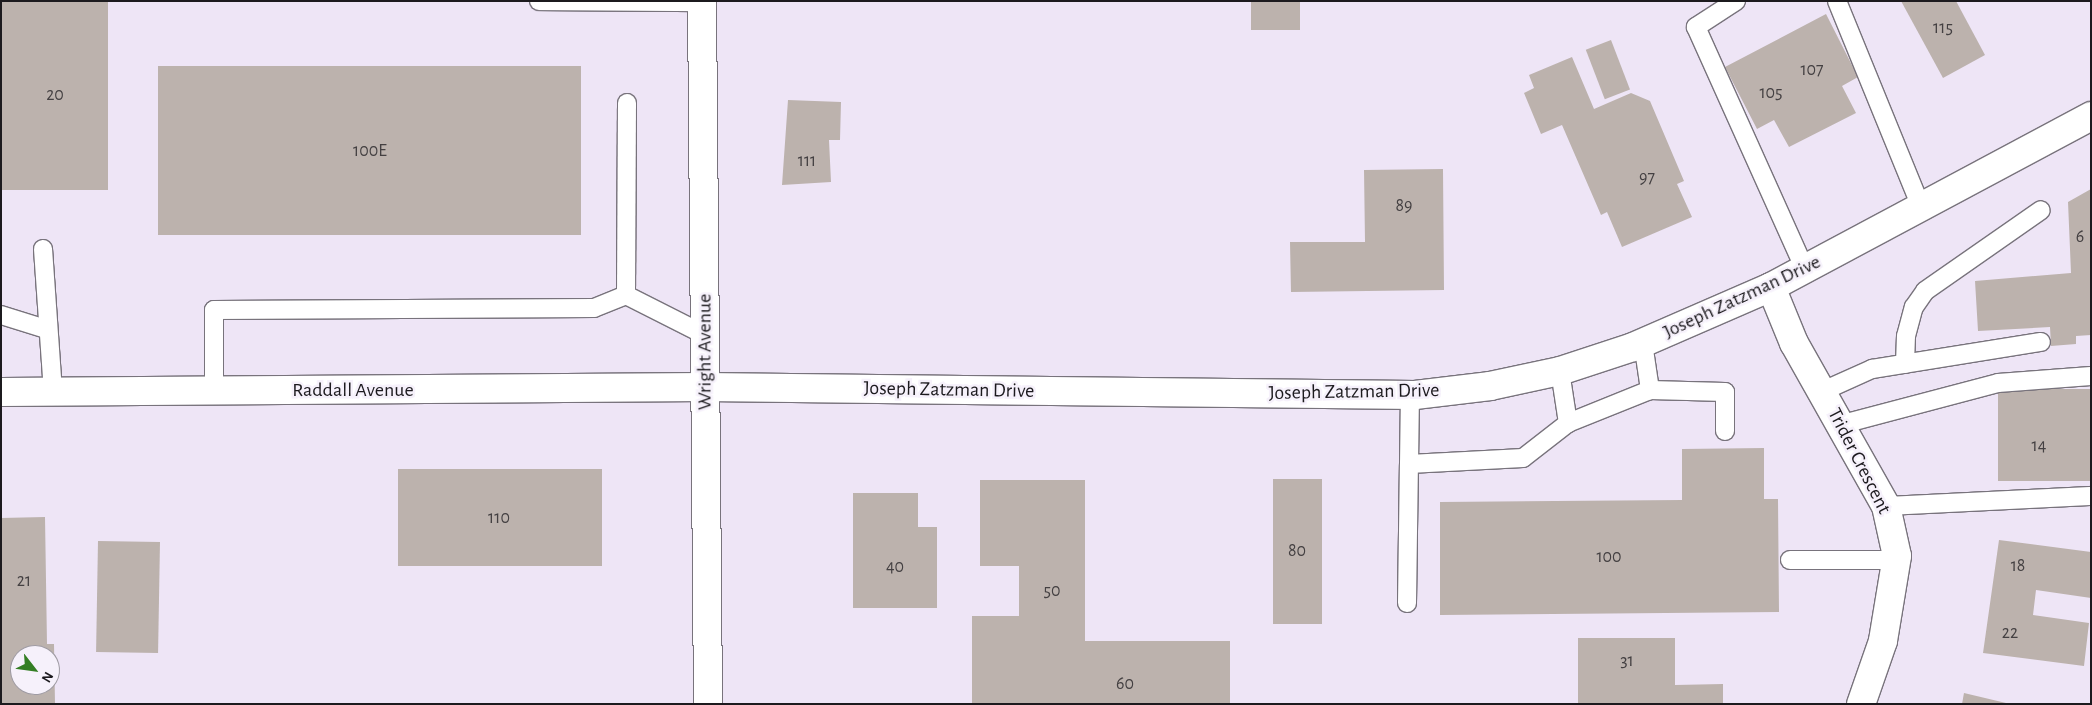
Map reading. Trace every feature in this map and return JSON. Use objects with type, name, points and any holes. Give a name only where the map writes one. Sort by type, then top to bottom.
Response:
[{"type":"street","name":"Wright Avenue","points":[[702,2],[708,704]]},
{"type":"street","name":"Joseph Zatzman Drive","points":[[705,387],[1410,395],[1490,386],[1560,371],[1643,343],[1771,288],[2091,116]]},
{"type":"street","name":"Trider Crescent","points":[[1771,288],[1794,343],[1842,424],[1886,506],[1896,560],[1883,641],[1861,704]]},
{"type":"street","name":"Raddall Avenue","points":[[1,392],[705,387]]},
{"type":"lane","points":[[539,1],[702,2]]},
{"type":"lane","points":[[1736,1],[1696,27],[1805,269]]},
{"type":"lane","points":[[1837,1],[1921,207]]},
{"type":"lane","points":[[626,295],[627,103]]},
{"type":"lane","points":[[1905,364],[1906,336],[1914,307],[1925,291],[2041,210]]},
{"type":"lane","points":[[43,249],[46,329],[53,392]]},
{"type":"lane","points":[[214,391],[214,310],[594,308],[626,295],[705,335]]},
{"type":"lane","points":[[1,315],[46,329]]},
{"type":"lane","points":[[1822,391],[1872,369],[2041,342]]},
{"type":"lane","points":[[1643,343],[1650,390]]},
{"type":"lane","points":[[1560,371],[1568,423]]},
{"type":"lane","points":[[1842,424],[1998,383],[2091,376]]},
{"type":"lane","points":[[1409,464],[1523,458],[1568,423],[1650,390],[1725,392],[1725,431]]},
{"type":"lane","points":[[1407,603],[1410,395]]},
{"type":"lane","points":[[1886,506],[2091,496]]},
{"type":"lane","points":[[1790,560],[1896,560]]},
{"type":"shaded area","points":[[1,1],[2091,1],[2091,704],[1,704]]},
{"type":"building","points":[[1,1],[108,1],[108,190],[1,190]]},
{"type":"building","points":[[1251,1],[1300,1],[1300,30],[1251,30]]},
{"type":"building","points":[[1901,1],[1956,1],[1985,55],[1943,78]]},
{"type":"building","points":[[1826,14],[1858,77],[1842,86],[1856,113],[1789,147],[1774,120],[1757,129],[1725,67]]},
{"type":"building","points":[[1611,40],[1630,89],[1605,99],[1586,50]]},
{"type":"building","points":[[1572,57],[1594,109],[1631,93],[1650,101],[1684,181],[1677,184],[1692,217],[1622,247],[1607,212],[1601,215],[1562,125],[1541,134],[1524,93],[1534,88],[1529,75]]},
{"type":"building","points":[[158,66],[581,66],[581,235],[158,235]]},
{"type":"building","points":[[788,100],[841,102],[840,140],[829,140],[831,182],[782,185]]},
{"type":"building","points":[[1443,169],[1444,290],[1291,292],[1290,242],[1365,242],[1364,170]]},
{"type":"building","points":[[2091,189],[2091,335],[2076,336],[2076,344],[2051,346],[2050,327],[1978,331],[1975,281],[2071,273],[2068,202]]},
{"type":"building","points":[[1998,389],[2091,389],[2091,481],[1998,481]]},
{"type":"building","points":[[1764,448],[1764,499],[1778,499],[1779,612],[1440,615],[1440,502],[1682,500],[1682,449]]},
{"type":"building","points":[[398,469],[602,469],[602,566],[398,566]]},
{"type":"building","points":[[1273,479],[1322,479],[1322,624],[1273,624]]},
{"type":"building","points":[[980,480],[1085,480],[1085,641],[1230,641],[1230,704],[972,704],[972,616],[1019,616],[1019,566],[980,566]]},
{"type":"building","points":[[853,493],[918,493],[918,527],[937,527],[937,608],[853,608]]},
{"type":"building","points":[[45,517],[47,644],[54,645],[10,645],[10,695],[55,695],[55,704],[1,704],[1,518]]},
{"type":"building","points":[[1999,540],[2091,552],[2091,598],[2036,590],[2033,615],[2089,623],[2084,666],[1983,653]]},
{"type":"building","points":[[98,541],[160,542],[158,653],[96,652]]},
{"type":"building","points":[[1578,638],[1675,638],[1675,685],[1723,684],[1723,704],[1578,704]]},
{"type":"building","points":[[1964,693],[2006,703],[1962,704]]}]
